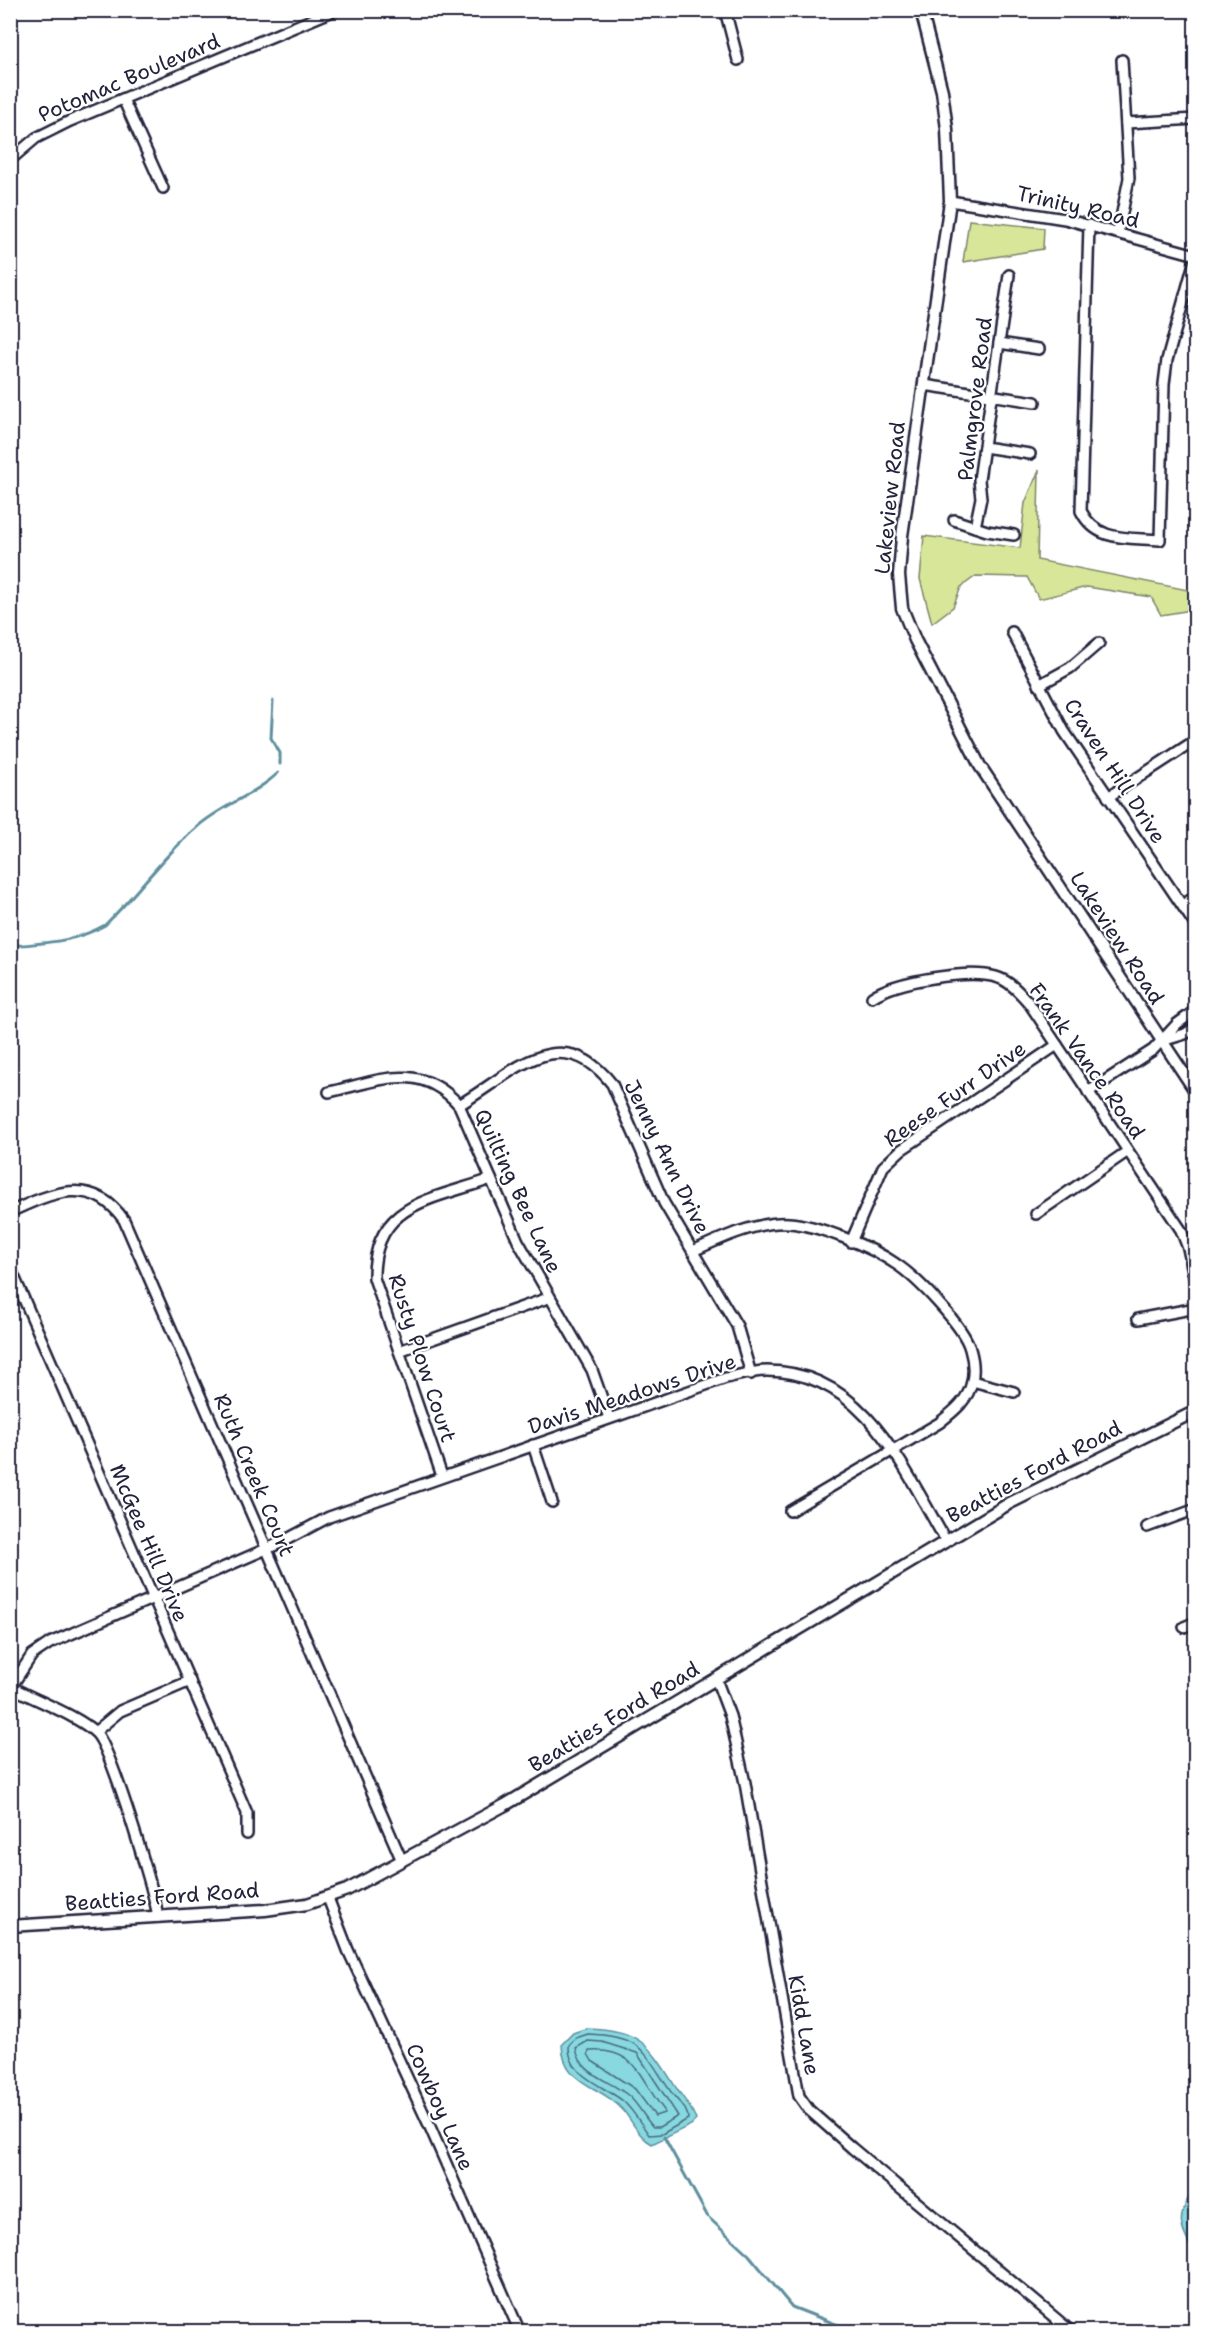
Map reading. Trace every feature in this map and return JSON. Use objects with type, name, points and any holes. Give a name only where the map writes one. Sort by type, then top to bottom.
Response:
[{"type":"main road","name":"Lakeview Road","points":[[921,10],[942,91],[947,129],[950,201],[902,536],[899,575],[902,608],[915,640],[980,766],[1196,1092]]},
{"type":"main road","name":"Beatties Ford Road","points":[[10,1926],[290,1908],[328,1898],[402,1862],[504,1805],[945,1541],[1056,1478],[1196,1411]]},
{"type":"street","name":"Potomac Boulevard","points":[[10,160],[24,146],[45,132],[334,10]]},
{"type":"street","points":[[725,10],[738,60]]},
{"type":"street","points":[[1118,233],[1129,178],[1122,60]]},
{"type":"street","points":[[123,99],[163,188]]},
{"type":"street","points":[[1126,123],[1196,119]]},
{"type":"street","name":"Trinity Road","points":[[950,201],[1041,214],[1196,255]]},
{"type":"street","points":[[1089,225],[1081,511],[1088,525],[1106,535],[1160,540],[1164,384],[1167,360],[1196,255]]},
{"type":"street","name":"Palmgrove Road","points":[[975,527],[1009,275]]},
{"type":"street","points":[[999,343],[1039,349]]},
{"type":"street","points":[[924,385],[1035,402]]},
{"type":"street","points":[[984,447],[1030,454]]},
{"type":"street","points":[[954,520],[1014,535]]},
{"type":"street","name":"Craven Hill Drive","points":[[1012,632],[1064,731],[1196,926]]},
{"type":"street","points":[[1039,685],[1070,668],[1099,643]]},
{"type":"street","points":[[1108,797],[1196,740]]},
{"type":"street","points":[[1182,905],[1196,896]]},
{"type":"street","name":"Frank Vance Road","points":[[872,997],[890,988],[971,974],[997,977],[1007,982],[1029,1003],[1181,1230],[1188,1248],[1196,1286]]},
{"type":"street","points":[[1088,1092],[1162,1041],[1177,1024],[1196,1010]]},
{"type":"street","points":[[1162,1041],[1185,1034],[1196,1027]]},
{"type":"street","name":"Reese Furr Drive","points":[[851,1242],[883,1167],[901,1150],[1057,1045]]},
{"type":"street","name":"Jenny Ann Drive","points":[[459,1105],[537,1056],[554,1051],[575,1054],[588,1060],[612,1084],[664,1203],[737,1326],[750,1374]]},
{"type":"street","name":"Quilting Bee Lane","points":[[329,1092],[411,1076],[430,1081],[445,1089],[459,1105],[518,1241],[548,1298],[592,1370],[609,1418]]},
{"type":"street","points":[[1036,1214],[1128,1151]]},
{"type":"street","name":"Rusty Plow Court","points":[[442,1476],[374,1278],[374,1256],[381,1234],[394,1217],[412,1207],[491,1179]]},
{"type":"street","name":"Ruth Creek Court","points":[[10,1212],[49,1194],[72,1190],[95,1196],[120,1215],[402,1862]]},
{"type":"street","points":[[693,1251],[760,1226],[789,1223],[817,1228],[895,1263],[908,1273],[958,1327],[970,1348],[972,1381],[960,1406],[939,1423],[790,1511]]},
{"type":"street","name":"McGee Hill Drive","points":[[10,1267],[247,1813],[247,1834]]},
{"type":"street","points":[[399,1351],[548,1298]]},
{"type":"street","points":[[1138,1319],[1196,1308]]},
{"type":"street","name":"Davis Meadows Drive","points":[[11,1686],[23,1665],[40,1649],[267,1549],[329,1517],[726,1378],[769,1371],[788,1374],[825,1386],[845,1396],[865,1413],[892,1449],[945,1541]]},
{"type":"street","points":[[972,1381],[1014,1392]]},
{"type":"street","points":[[533,1445],[552,1502]]},
{"type":"street","points":[[1147,1527],[1196,1509]]},
{"type":"street","points":[[1184,1627],[1196,1622]]},
{"type":"street","name":"Kidd Lane","points":[[716,1679],[728,1706],[746,1783],[799,2096],[809,2110],[844,2141],[1072,2331]]},
{"type":"street","points":[[95,1732],[120,1711],[190,1682]]},
{"type":"street","points":[[11,1686],[95,1732],[104,1744],[158,1917]]},
{"type":"street","name":"Cowboy Lane","points":[[328,1898],[348,1950],[430,2127],[520,2331]]},
{"type":"green space","points":[[969,220],[1044,228],[1043,249],[963,262]]},
{"type":"green space","points":[[1039,470],[1037,560],[1193,591],[1191,610],[1161,615],[1151,597],[1087,587],[1039,599],[1027,577],[976,576],[961,587],[953,607],[932,623],[920,579],[924,536],[1020,548],[1025,503]]},
{"type":"water","points":[[587,2028],[620,2032],[642,2043],[659,2061],[690,2107],[696,2120],[691,2125],[652,2144],[647,2141],[622,2109],[604,2094],[584,2083],[568,2068],[562,2044],[573,2033]]},
{"type":"water","points":[[1191,2193],[1195,2193],[1195,2257],[1181,2219]]},
{"type":"waterway","points":[[273,701],[271,738],[280,753],[280,764]]},
{"type":"waterway","points":[[10,946],[47,943],[71,938],[105,925],[197,827],[217,812],[259,788],[278,773]]},
{"type":"waterway","points":[[664,2137],[708,2217],[749,2255],[792,2307],[856,2332]]}]
